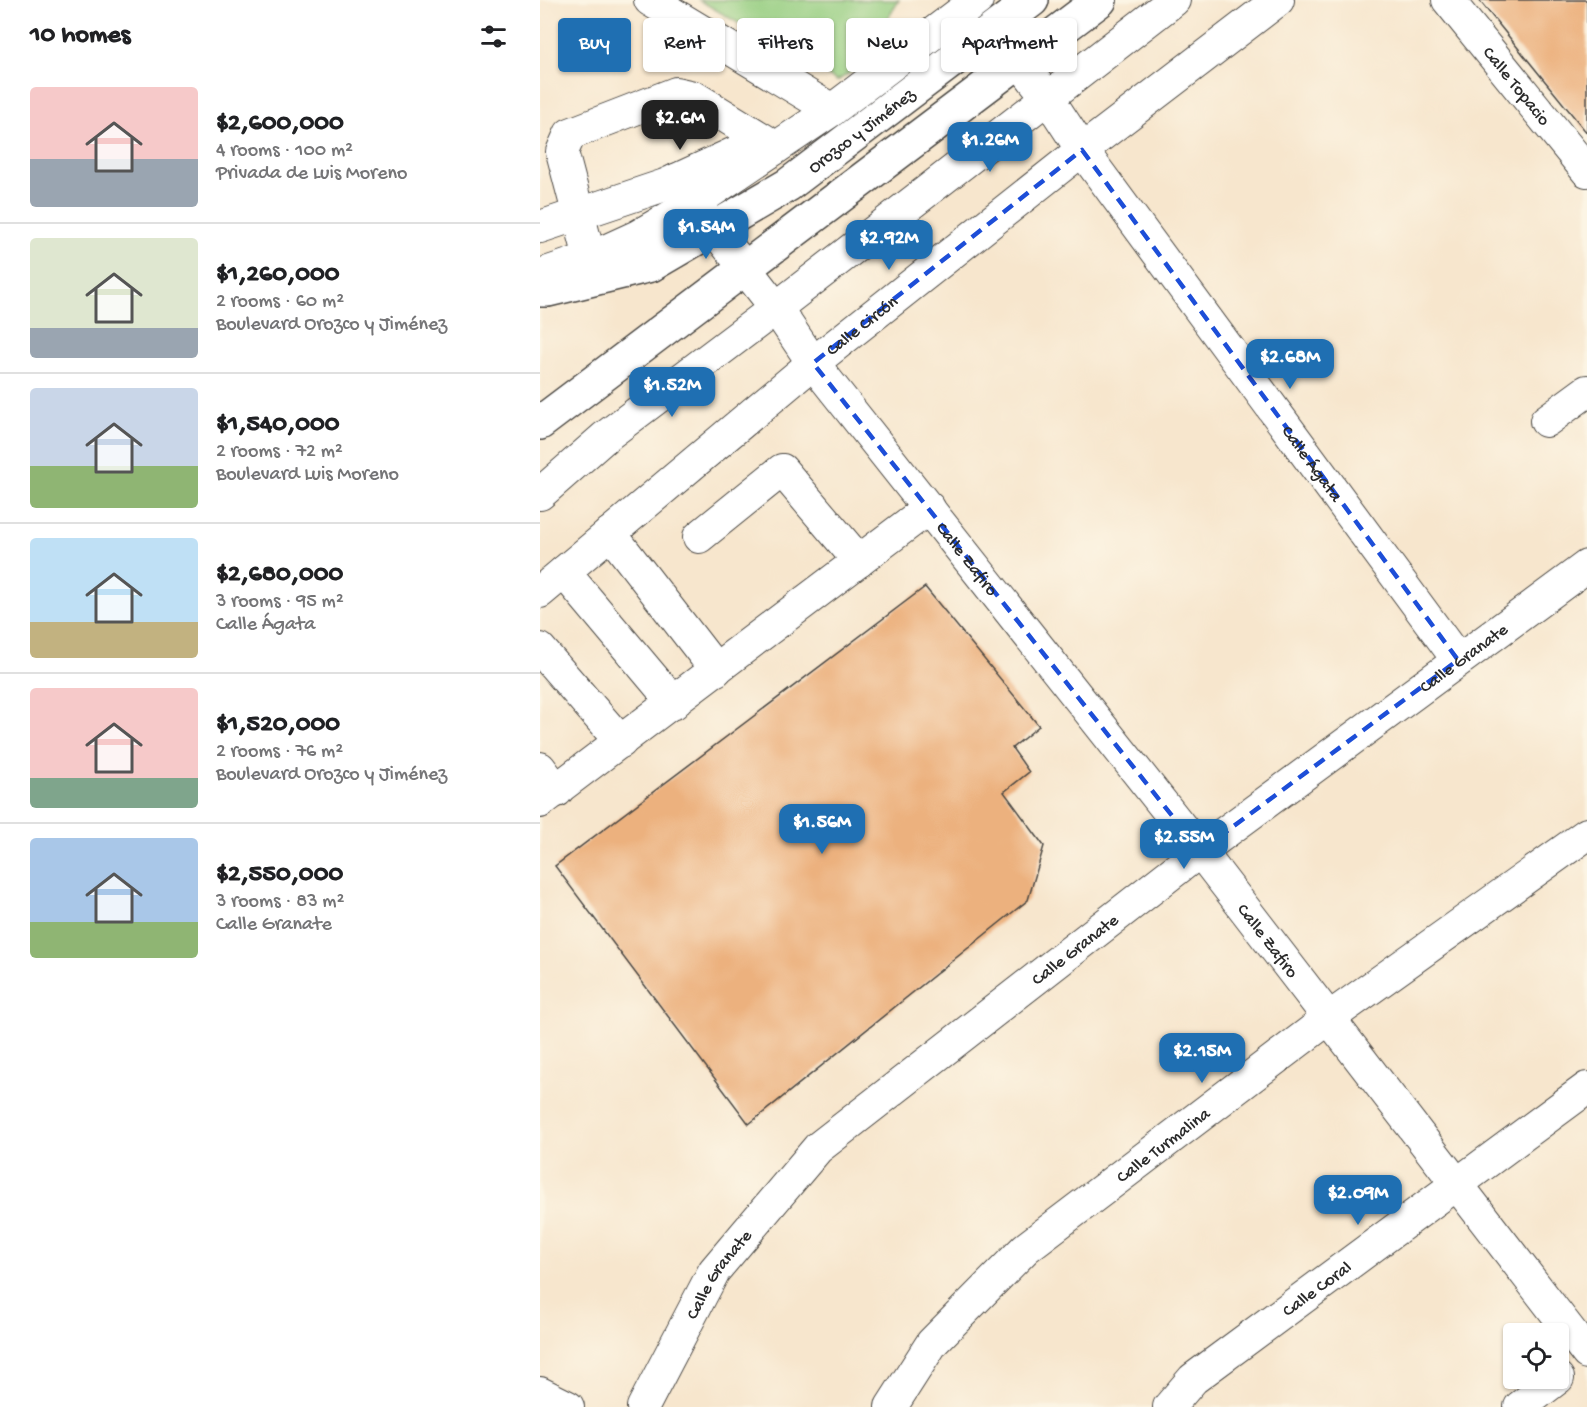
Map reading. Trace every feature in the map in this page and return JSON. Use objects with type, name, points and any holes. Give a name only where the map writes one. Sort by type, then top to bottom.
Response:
[{"type":"highway","name":"Orozco y Jiménez","points":[[540,290],[651,265],[713,229],[788,184],[1032,0]]},
{"type":"highway","points":[[1076,18],[1100,0]]},
{"type":"highway","points":[[540,423],[1004,72]]},
{"type":"street","points":[[650,0],[832,110]]},
{"type":"street","name":"Orozco y Jiménez","points":[[540,275],[590,258],[638,236],[685,191],[832,110],[977,0]]},
{"type":"street","points":[[540,494],[605,436],[776,308],[1174,0]]},
{"type":"street","name":"Calle Circón","points":[[540,592],[813,363],[1082,150],[1278,0]]},
{"type":"street","name":"Calle Topacio","points":[[1448,0],[1587,171]]},
{"type":"street","name":"Calle Ágata","points":[[1027,72],[1082,150],[1458,660]]},
{"type":"street","points":[[590,258],[562,152],[570,134],[676,93],[694,97],[769,145]]},
{"type":"street","points":[[540,227],[577,215],[685,191]]},
{"type":"street","name":"Calle Zafiro","points":[[685,191],[776,308],[813,363],[1200,851],[1587,1355]]},
{"type":"street","points":[[1546,421],[1587,391]]},
{"type":"street","points":[[699,537],[782,470],[859,561]]},
{"type":"street","points":[[546,787],[621,742],[929,508]]},
{"type":"street","points":[[610,533],[716,670]]},
{"type":"street","name":"Calle Granate","points":[[643,1407],[714,1271],[818,1148],[1200,851],[1587,566]]},
{"type":"street","points":[[564,572],[674,702]]},
{"type":"street","points":[[540,649],[621,742]]},
{"type":"street","name":"Calle Turmalina","points":[[891,1407],[932,1343],[1026,1248],[1329,1018],[1587,834]]},
{"type":"street","name":"Calle Coral","points":[[1169,1407],[1192,1379],[1587,1088]]},
{"type":"street","points":[[1569,1369],[1587,1355]]},
{"type":"street","points":[[1520,1407],[1544,1389]]},
{"type":"street","points":[[540,1392],[568,1407]]},
{"type":"highlighted area","points":[[1082,150],[1458,660],[1200,851],[813,363]]},
{"type":"green space","points":[[699,0],[899,0],[888,18],[846,18],[846,72],[851,72],[837,81],[822,72],[834,72],[834,18],[737,18],[737,22]]},
{"type":"building","points":[[1479,0],[1587,0],[1587,133]]},
{"type":"building","points":[[925,587],[1039,726],[1012,748],[1029,772],[1004,792],[1044,846],[1028,900],[749,1124],[555,866]]}]
